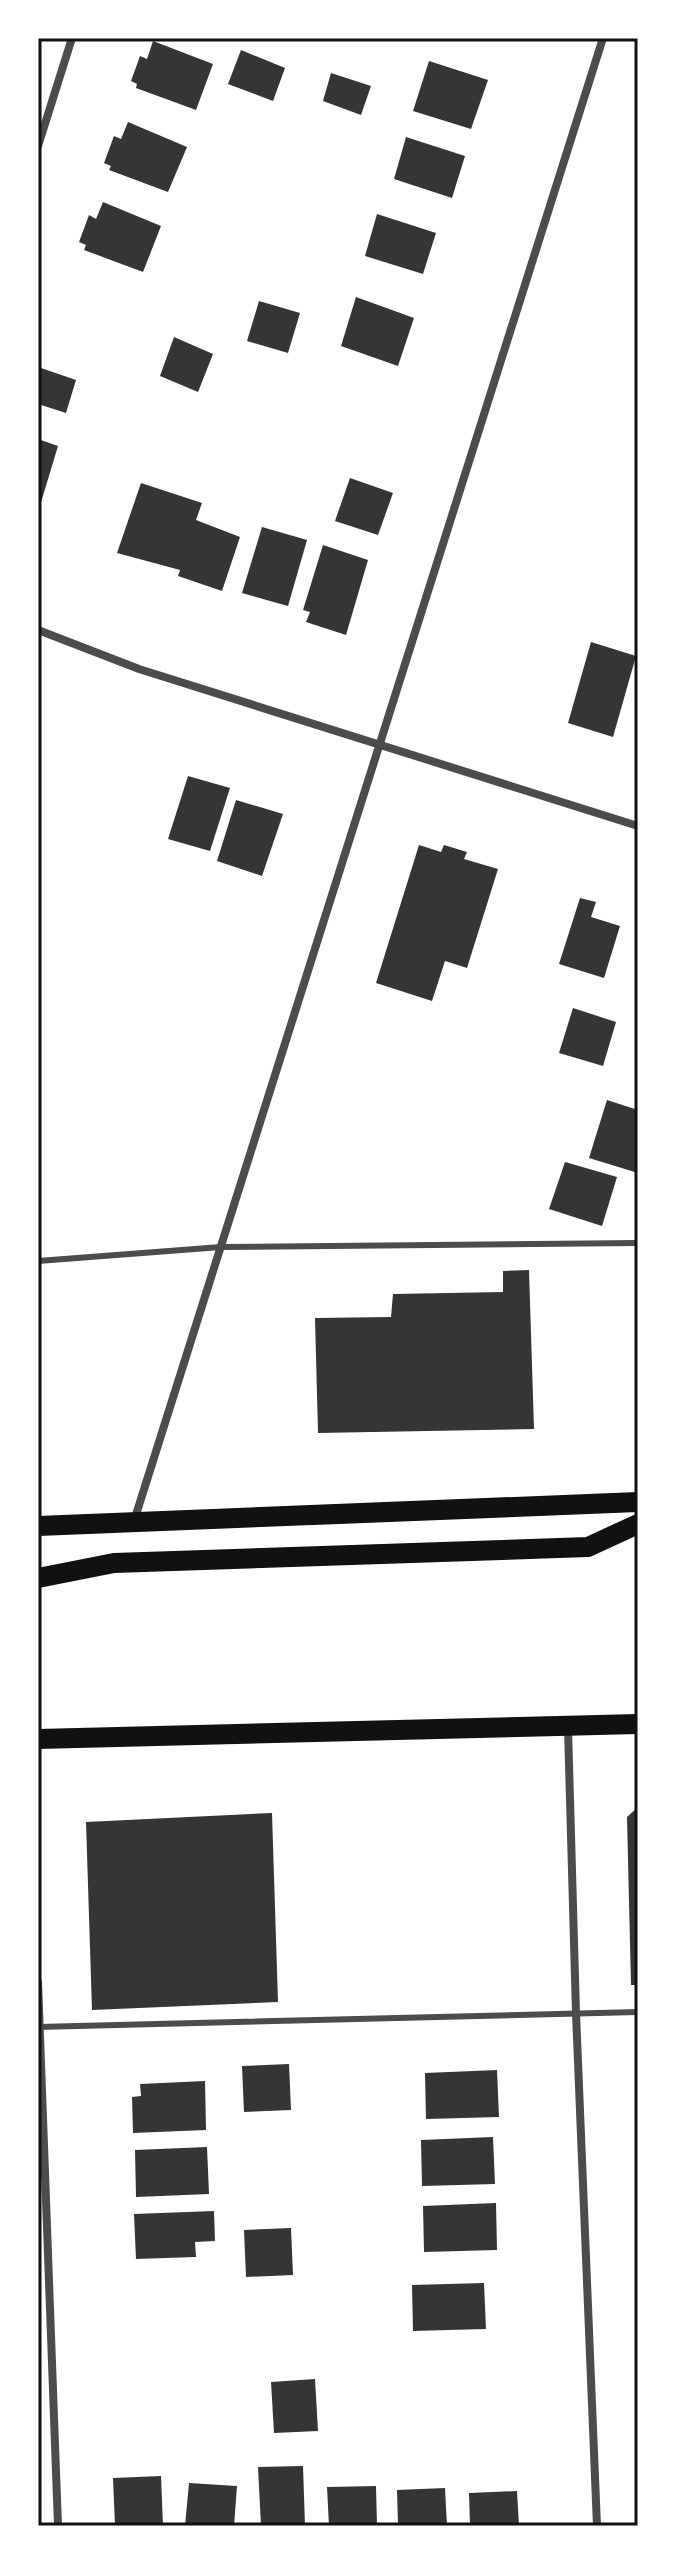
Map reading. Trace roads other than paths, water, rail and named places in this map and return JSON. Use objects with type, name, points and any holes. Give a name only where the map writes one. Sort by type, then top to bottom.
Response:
[{"type":"main road","points":[[38,1526],[638,1502]]},
{"type":"main road","points":[[38,1578],[114,1563],[588,1547],[638,1524]]},
{"type":"main road","points":[[38,1739],[638,1724]]},
{"type":"street","points":[[38,146],[72,38]]},
{"type":"street","points":[[133,1522],[382,746],[603,38]]},
{"type":"street","points":[[38,630],[139,669],[638,826]]},
{"type":"street","points":[[568,1727],[597,2526]]},
{"type":"street","points":[[38,1982],[58,2526]]},
{"type":"lane","points":[[38,1261],[221,1247],[638,1243]]},
{"type":"lane","points":[[39,2027],[638,2012]]}]
